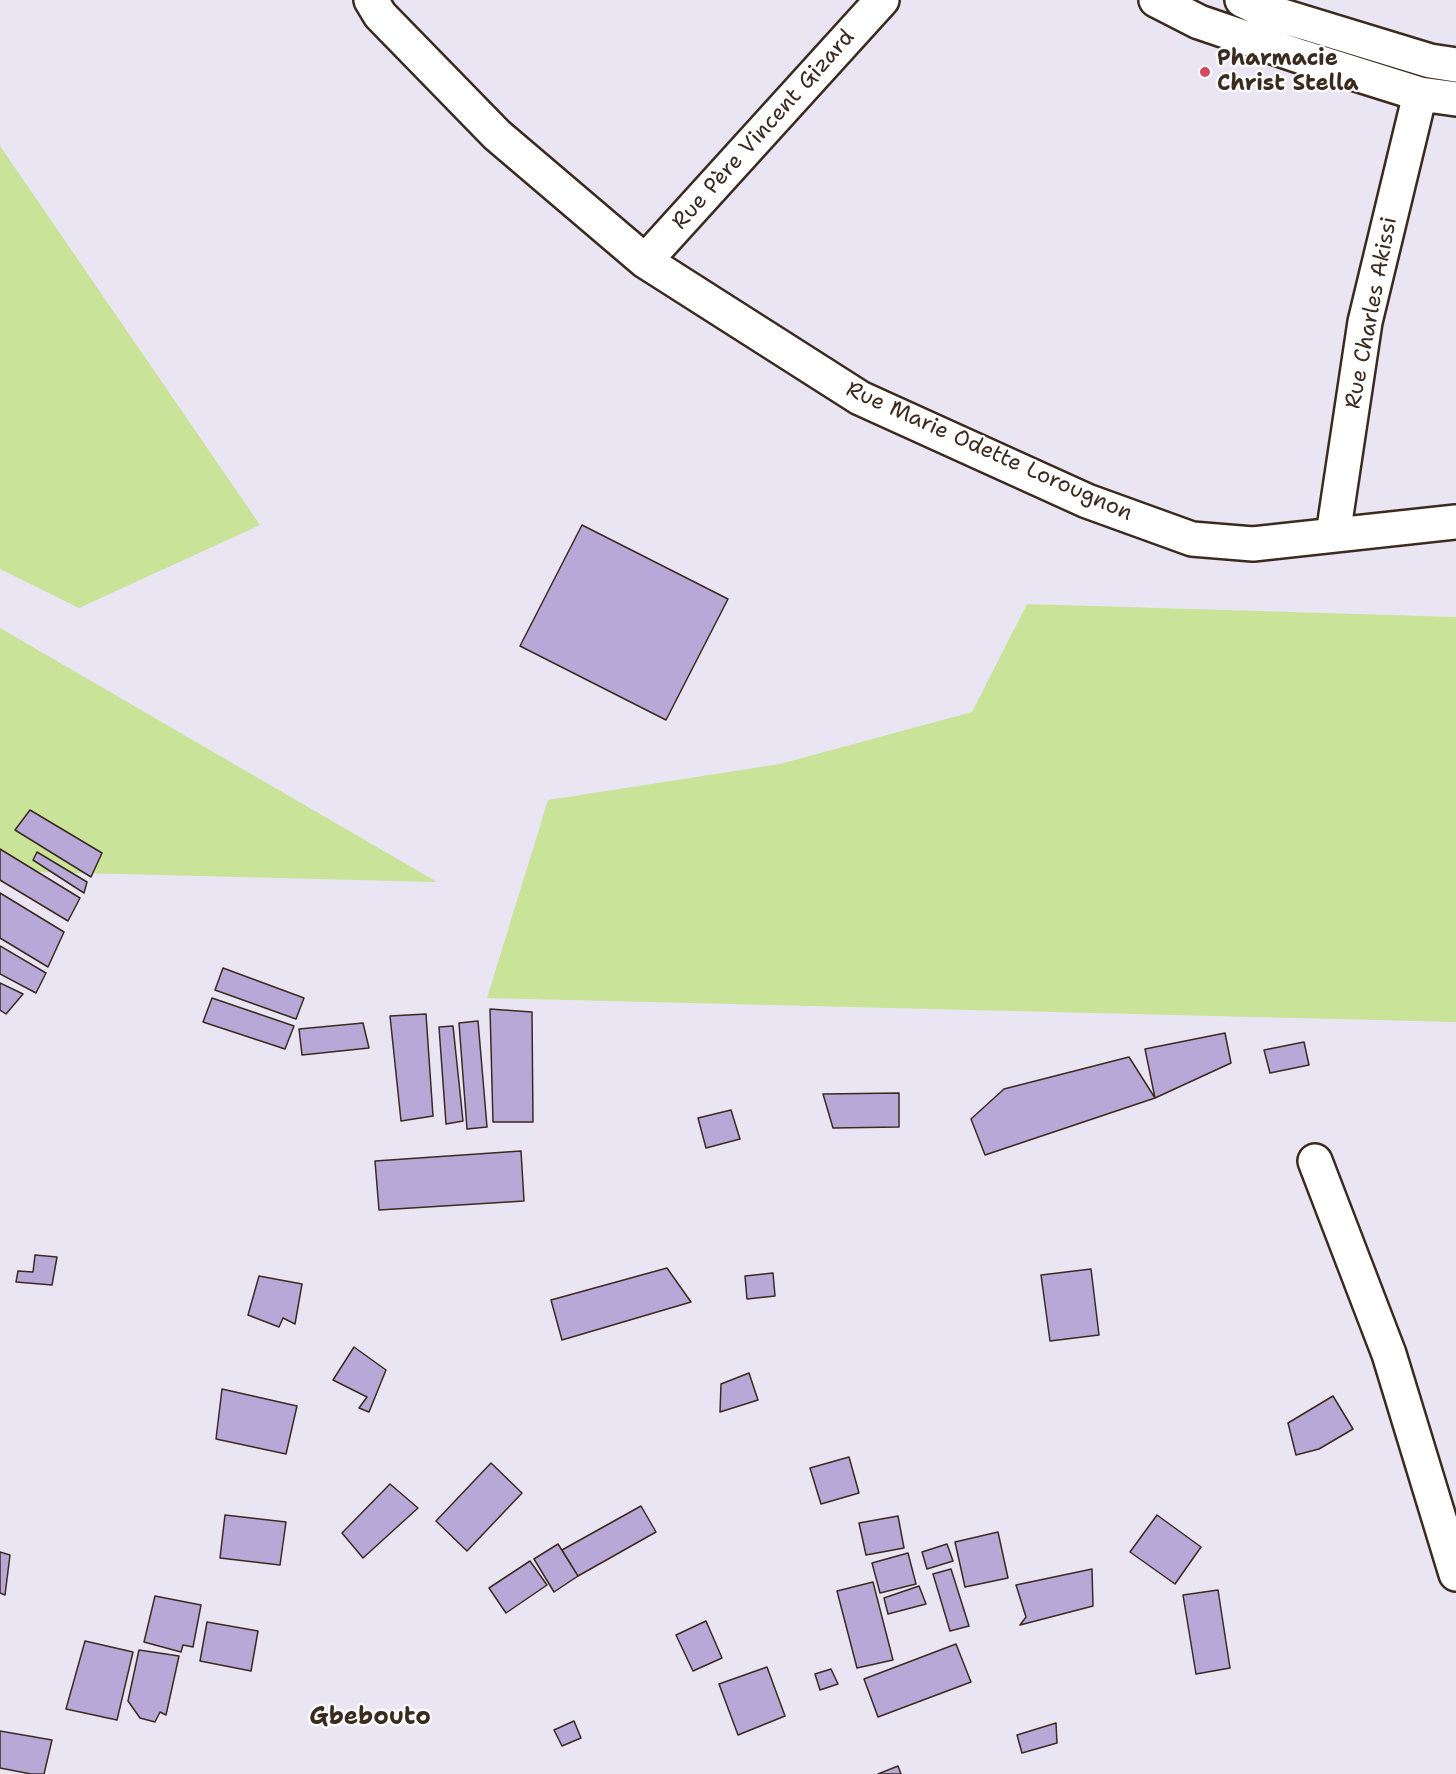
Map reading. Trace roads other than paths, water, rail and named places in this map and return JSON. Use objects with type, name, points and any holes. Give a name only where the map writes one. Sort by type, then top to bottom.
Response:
[{"type":"street","name":"Rue Marie Odette Lorougnon","points":[[371,0],[380,15],[497,135],[645,261],[860,398],[1087,501],[1192,539],[1254,544],[1456,522]]},
{"type":"street","name":"Rue Père Vincent Gizard","points":[[645,261],[882,0]]},
{"type":"street","points":[[1156,0],[1199,22],[1302,57],[1420,94],[1456,99]]},
{"type":"street","points":[[1242,0],[1263,10],[1419,57],[1456,65]]},
{"type":"street","name":"Rue Charles Akissi","points":[[1333,535],[1365,321],[1420,94]]},
{"type":"street","points":[[1315,1161],[1389,1354],[1456,1574]]},
{"type":"place","name":"Pharmacie Christ Stella","points":[[1205,72]]},
{"type":"district","name":"Gbebouto","points":[[370,1718]]}]
